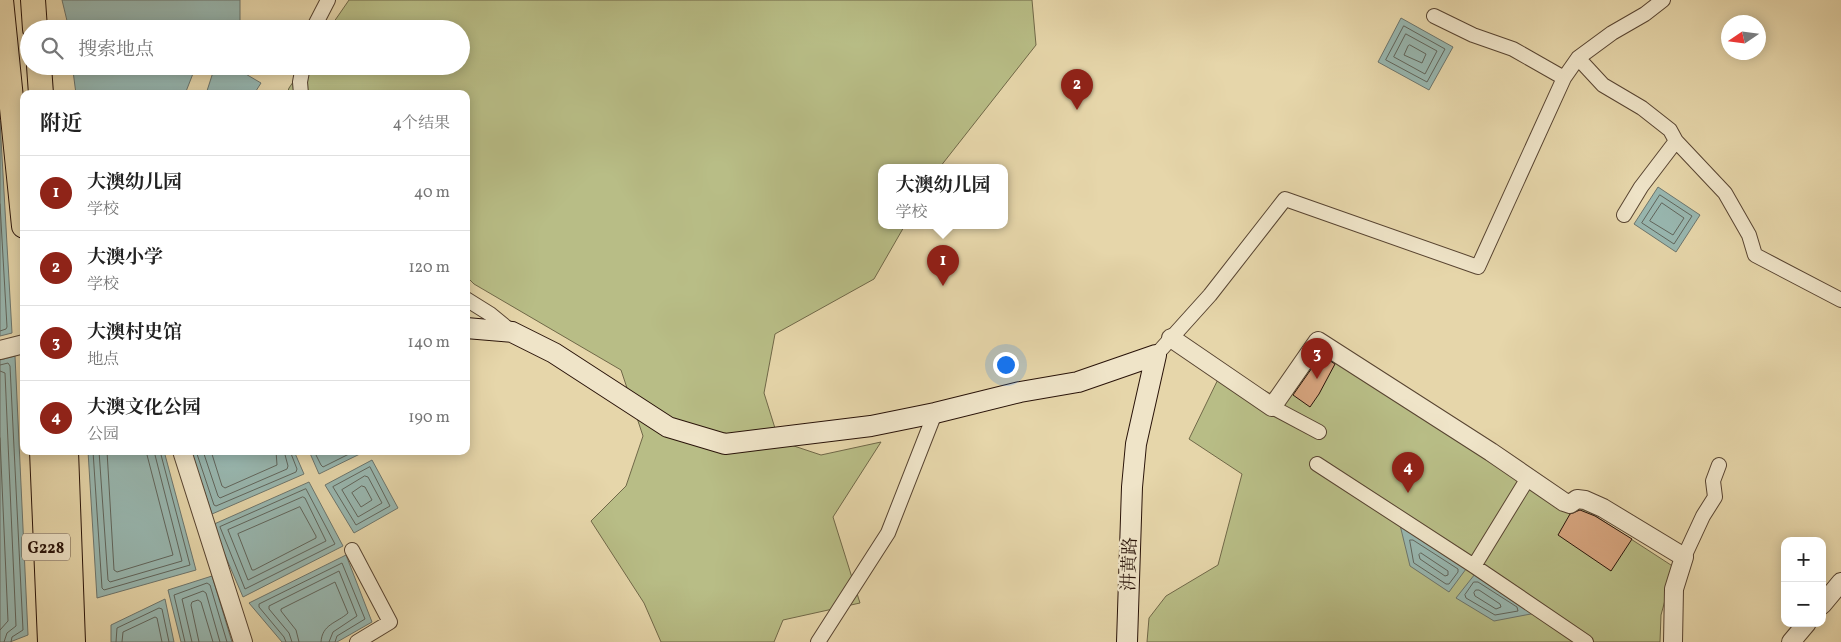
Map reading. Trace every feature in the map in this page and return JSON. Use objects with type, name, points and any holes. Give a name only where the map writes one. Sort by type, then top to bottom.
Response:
[{"type":"highway","points":[[1,0],[20,187]]},
{"type":"highway","points":[[33,0],[34,20]]},
{"type":"highway","points":[[40,75],[41,90]]},
{"type":"highway","name":"G228","points":[[42,455],[50,642]]},
{"type":"highway","name":"G228","points":[[66,455],[73,642]]},
{"type":"main road","points":[[470,328],[512,332],[554,354],[668,427],[725,444],[871,426],[935,413],[1020,392],[1078,382],[1156,355]]},
{"type":"main road","name":"汫黄路","points":[[1127,642],[1132,487],[1136,444],[1156,355]]},
{"type":"street","points":[[318,20],[328,0]]},
{"type":"street","points":[[1156,355],[1210,295],[1285,199],[1478,267],[1564,78],[1578,58],[1663,0]]},
{"type":"street","points":[[1434,16],[1473,35],[1513,49],[1564,78]]},
{"type":"street","points":[[1578,58],[1603,84],[1642,108],[1670,130],[1676,141],[1725,192],[1750,235],[1755,255],[1841,300]]},
{"type":"street","points":[[301,75],[301,90]]},
{"type":"street","points":[[1624,215],[1641,187],[1676,141]]},
{"type":"street","points":[[470,302],[490,314],[512,332]]},
{"type":"street","points":[[1171,338],[1272,407],[1319,432]]},
{"type":"street","points":[[1272,407],[1318,341],[1564,502],[1570,504],[1577,499],[1585,500],[1603,508],[1684,557]]},
{"type":"street","points":[[0,350],[20,345]]},
{"type":"street","points":[[818,642],[888,533],[935,413]]},
{"type":"street","points":[[183,455],[243,642]]},
{"type":"street","points":[[1317,464],[1474,566],[1586,642]]},
{"type":"street","points":[[1673,642],[1674,590],[1684,557],[1703,516],[1715,496],[1713,481],[1719,465]]},
{"type":"street","points":[[1474,566],[1528,478]]},
{"type":"street","points":[[352,550],[390,622],[356,642]]},
{"type":"street","points":[[1826,600],[1841,582]]},
{"type":"street","points":[[1791,642],[1804,627]]},
{"type":"green space","points":[[349,0],[1032,0],[1036,45],[942,164],[878,164],[878,229],[903,229],[874,279],[775,334],[764,393],[779,441],[821,455],[881,442],[833,517],[860,603],[783,620],[774,642],[661,642],[644,603],[591,521],[626,486],[643,436],[621,370],[470,280],[470,90],[288,90],[298,75],[470,75],[470,20],[335,20]]},
{"type":"green space","points":[[1318,336],[1674,567],[1661,615],[1660,642],[1147,642],[1149,618],[1166,596],[1218,565],[1242,474],[1189,439],[1223,369],[1275,396]]},
{"type":"water","points":[[62,0],[240,0],[240,20],[67,20]]},
{"type":"water","points":[[1401,18],[1453,47],[1429,90],[1378,62]]},
{"type":"water","points":[[74,75],[192,75],[187,90],[75,90]]},
{"type":"water","points":[[212,75],[247,75],[261,83],[257,90],[207,90]]},
{"type":"water","points":[[0,121],[12,333],[0,336]]},
{"type":"water","points":[[1658,187],[1700,215],[1676,252],[1634,224]]},
{"type":"water","points":[[15,356],[28,635],[10,642],[0,642],[0,360]]},
{"type":"water","points":[[88,455],[165,455],[196,570],[97,598]]},
{"type":"water","points":[[192,455],[296,455],[304,474],[212,514]]},
{"type":"water","points":[[311,455],[358,455],[319,474]]},
{"type":"water","points":[[372,460],[398,508],[354,533],[325,485]]},
{"type":"water","points":[[309,482],[343,546],[243,597],[212,525]]},
{"type":"water","points":[[1400,525],[1466,569],[1449,592],[1410,566]]},
{"type":"water","points":[[346,555],[372,622],[337,642],[282,642],[249,603]]},
{"type":"water","points":[[1475,574],[1536,613],[1494,621],[1456,598]]},
{"type":"water","points":[[212,576],[232,642],[181,642],[168,590]]},
{"type":"water","points":[[165,599],[174,642],[111,642],[111,625]]},
{"type":"building","points":[[1321,355],[1335,364],[1310,407],[1293,395]]},
{"type":"building","points":[[1580,510],[1595,516],[1632,539],[1611,571],[1558,535],[1570,514]]},
{"type":"place","name":"大澳小学","points":[[1077,110]]},
{"type":"place","name":"大澳幼儿园","points":[[943,286]]},
{"type":"place","name":"大澳村史馆","points":[[1317,379]]},
{"type":"place","name":"大澳文化公园","points":[[1408,493]]}]
